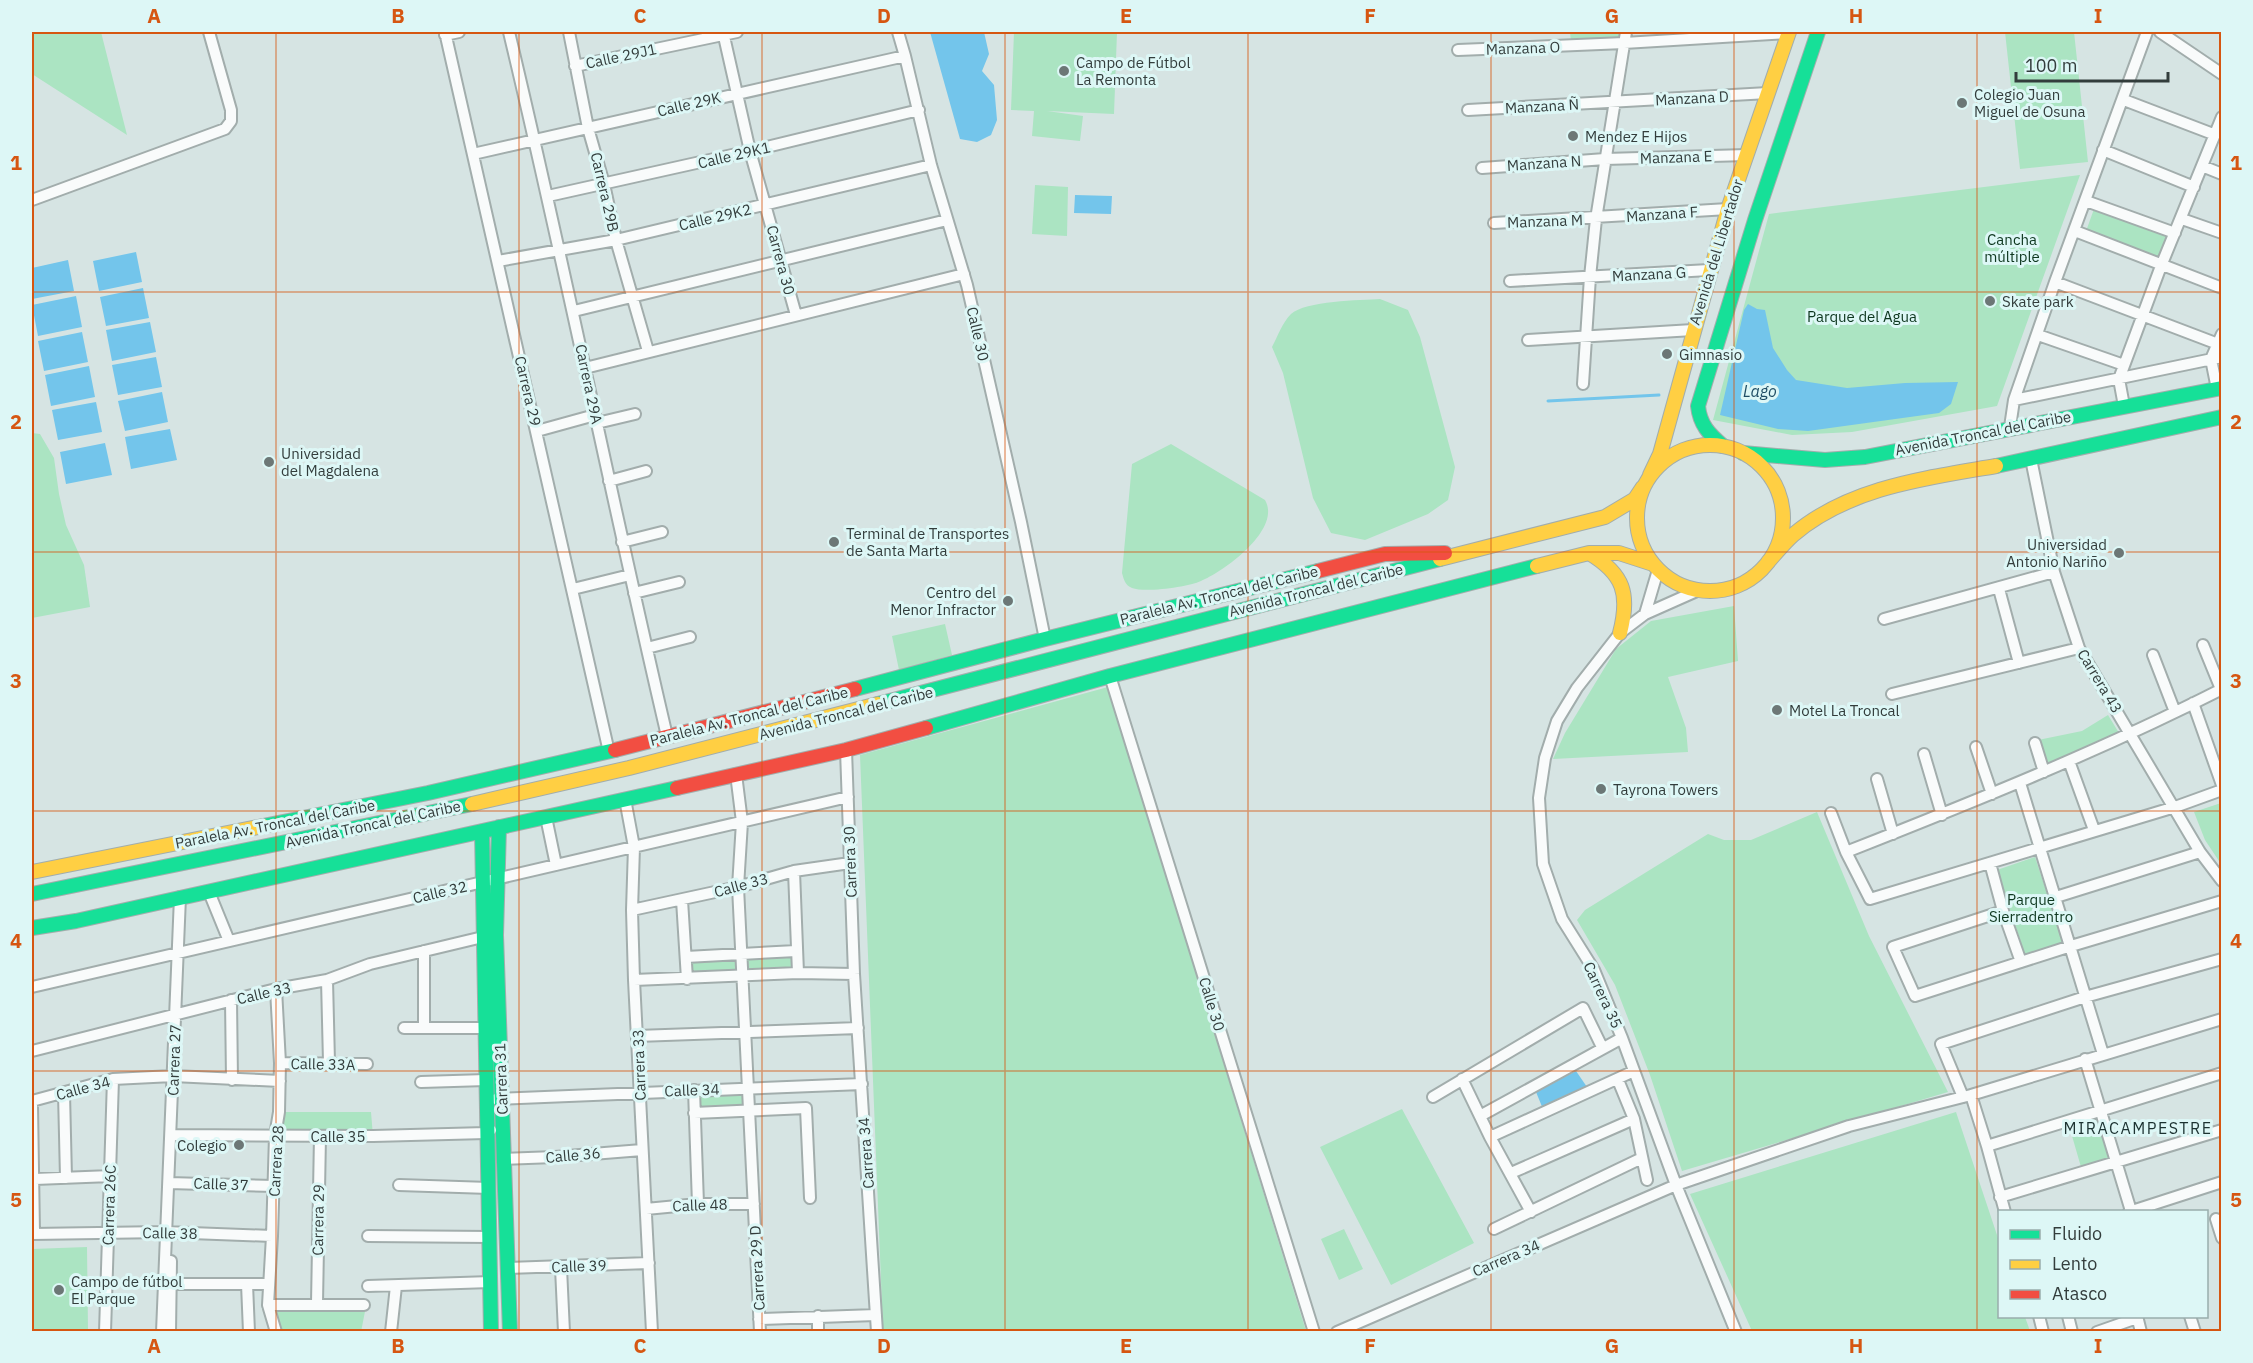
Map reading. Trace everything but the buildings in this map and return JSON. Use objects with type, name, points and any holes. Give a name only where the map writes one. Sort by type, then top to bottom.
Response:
[{"type":"main road","name":"Avenida del Libertador","points":[[1647,481],[1660,454],[1709,270],[1789,32]]},
{"type":"main road","name":"Avenida del Libertador","points":[[1723,446],[1707,433],[1699,420],[1698,406],[1755,220],[1818,32]]},
{"type":"main road","name":"Avenida Troncal del Caribe","points":[[1743,453],[1825,460],[1865,457],[2219,388]]},
{"type":"main road","points":[[1768,562],[1777,548],[1782,533],[1783,518],[1776,487],[1768,473],[1757,462],[1743,453],[1723,446],[1702,446],[1682,450],[1659,465],[1647,481],[1639,500],[1637,527],[1642,547],[1656,567],[1671,580],[1699,590],[1716,591],[1732,588],[1747,581],[1768,562],[1783,542],[1799,528],[1828,510],[1860,496],[1897,485],[2031,459],[2222,417]]},
{"type":"main road","name":"Avenida Troncal del Caribe","points":[[32,894],[433,813],[628,768],[954,686],[1050,659],[1605,517],[1635,499],[1647,481]]},
{"type":"main road","name":"Paralela Av. Troncal del Caribe","points":[[32,872],[428,794],[609,752],[1385,554],[1462,553]]},
{"type":"main road","points":[[1589,553],[1604,560],[1616,572],[1623,586],[1626,602],[1620,633]]},
{"type":"main road","name":"Avenida Troncal del Caribe","points":[[32,928],[76,921],[209,892],[846,750],[1110,676],[1589,553],[1619,553],[1656,567]]},
{"type":"main road","name":"Carrera 31","points":[[490,881],[499,827]]},
{"type":"main road","name":"Carrera 31","points":[[482,831],[490,881],[490,935],[484,1028],[491,1332]]},
{"type":"main road","points":[[32,937],[76,921]]},
{"type":"main road","name":"Carrera 31","points":[[490,935],[502,1098],[510,1332]]},
{"type":"street","points":[[32,201],[225,129],[231,121],[231,110],[209,32]]},
{"type":"street","points":[[445,33],[459,32]]},
{"type":"street","name":"Carrera 29A","points":[[509,32],[574,310],[622,542],[667,736]]},
{"type":"street","name":"Carrera 29B","points":[[569,32],[588,128],[604,184],[616,240],[648,351]]},
{"type":"street","name":"Calle 29J1","points":[[575,66],[737,32]]},
{"type":"street","name":"Calle 30","points":[[898,32],[931,165],[964,274],[1021,522],[1045,639]]},
{"type":"street","points":[[1584,384],[1596,219],[1626,32]]},
{"type":"street","name":"Manzana O","points":[[1458,50],[1624,43],[1789,32]]},
{"type":"street","points":[[2010,427],[2014,400],[2055,282],[2148,32]]},
{"type":"street","points":[[2160,32],[2222,75]]},
{"type":"street","name":"Carrera 29","points":[[445,33],[609,752]]},
{"type":"street","name":"Carrera 30","points":[[724,33],[750,151],[796,315]]},
{"type":"street","name":"Calle 29K","points":[[473,154],[905,56]]},
{"type":"street","name":"Manzana D","points":[[1616,102],[1768,93]]},
{"type":"street","points":[[2124,100],[2213,134]]},
{"type":"street","name":"Manzana Ñ","points":[[1468,110],[1616,102]]},
{"type":"street","name":"Calle 29K1","points":[[548,196],[919,110]]},
{"type":"street","points":[[2124,406],[2119,379],[2161,266],[2182,219],[2213,134],[2222,117]]},
{"type":"street","points":[[2103,150],[2194,187]]},
{"type":"street","name":"Manzana E","points":[[1605,159],[1747,155]]},
{"type":"street","name":"Manzana N","points":[[1482,168],[1605,159]]},
{"type":"street","name":"Calle 29K2","points":[[498,261],[560,252],[616,240],[931,165]]},
{"type":"street","points":[[2202,166],[2222,174]]},
{"type":"street","points":[[2086,201],[2175,233]]},
{"type":"street","name":"Manzana F","points":[[1596,219],[1728,210]]},
{"type":"street","name":"Manzana M","points":[[1494,223],[1596,219]]},
{"type":"street","points":[[2182,219],[2222,233]]},
{"type":"street","points":[[574,310],[947,220]]},
{"type":"street","points":[[2075,231],[2222,288]]},
{"type":"street","name":"Manzana G","points":[[1510,280],[1709,270]]},
{"type":"street","points":[[585,368],[964,274]]},
{"type":"street","points":[[2055,282],[2144,316],[2220,339],[2216,358],[2219,388]]},
{"type":"street","points":[[1528,340],[1693,330]]},
{"type":"street","points":[[2038,335],[2124,365]]},
{"type":"street","points":[[2014,400],[2216,358]]},
{"type":"street","points":[[537,431],[635,414]]},
{"type":"street","name":"Carrera 43","points":[[2031,459],[2054,572],[2079,648],[2200,852],[2222,881]]},
{"type":"street","points":[[609,480],[646,471]]},
{"type":"street","points":[[622,542],[662,532]]},
{"type":"street","points":[[1645,614],[1656,567]]},
{"type":"street","points":[[1884,619],[2054,572]]},
{"type":"street","points":[[573,589],[630,575]]},
{"type":"street","points":[[634,593],[679,582]]},
{"type":"street","points":[[1999,589],[2019,663]]},
{"type":"street","name":"Carrera 35","points":[[1699,590],[1645,614],[1620,633],[1576,687],[1557,721],[1545,758],[1539,798],[1543,864],[1562,920],[1594,970],[1622,1038],[1676,1185],[1736,1332]]},
{"type":"street","points":[[647,648],[690,637]]},
{"type":"street","points":[[1846,852],[2020,783],[2131,734],[2221,689],[2203,645]]},
{"type":"street","points":[[1892,694],[2079,648]]},
{"type":"street","points":[[2153,655],[2175,712]]},
{"type":"street","name":"Calle 30","points":[[1110,676],[1314,1332]]},
{"type":"street","points":[[2193,703],[2222,785]]},
{"type":"street","points":[[2035,743],[2044,772]]},
{"type":"street","points":[[1977,747],[1992,794]]},
{"type":"street","name":"Carrera 30","points":[[846,750],[854,974]]},
{"type":"street","points":[[1924,754],[1942,815]]},
{"type":"street","points":[[2069,761],[2094,830]]},
{"type":"street","name":"Carrera 29 D","points":[[736,774],[742,822],[738,887],[760,1332]]},
{"type":"street","points":[[1877,779],[1893,834]]},
{"type":"street","points":[[2020,783],[2072,946],[2103,1054]]},
{"type":"street","points":[[1831,813],[1846,852],[1870,898],[2175,807],[2222,790]]},
{"type":"street","name":"Calle 32","points":[[32,987],[848,797]]},
{"type":"street","name":"Carrera 33","points":[[625,799],[633,847],[634,980],[652,1332]]},
{"type":"street","points":[[546,817],[556,865]]},
{"type":"street","points":[[2056,897],[2200,852]]},
{"type":"street","name":"Calle 33","points":[[632,910],[738,887],[794,871],[850,862]]},
{"type":"street","points":[[1990,863],[2003,911],[2021,962]]},
{"type":"street","points":[[794,871],[798,974]]},
{"type":"street","points":[[209,892],[230,941]]},
{"type":"street","name":"Carrera 27","points":[[162,1332],[180,897]]},
{"type":"street","points":[[682,900],[687,980]]},
{"type":"street","points":[[2003,911],[1893,947],[1915,996],[2222,901]]},
{"type":"street","name":"Calle 33","points":[[32,1051],[276,989],[327,980],[370,964],[490,935]]},
{"type":"street","points":[[424,951],[424,1028]]},
{"type":"street","points":[[686,957],[796,951]]},
{"type":"street","points":[[2004,1210],[1987,1146],[1967,1096],[1941,1044],[2085,997],[2222,959]]},
{"type":"street","points":[[634,980],[854,974]]},
{"type":"street","name":"Carrera 34","points":[[854,974],[877,1332]]},
{"type":"street","points":[[327,980],[329,1062]]},
{"type":"street","name":"Carrera 28","points":[[276,989],[280,1081],[268,1284],[268,1305],[276,1332]]},
{"type":"street","points":[[231,1000],[232,1080]]},
{"type":"street","points":[[1433,1098],[1462,1078],[1583,1008],[1602,1047]]},
{"type":"street","name":"Carrera 34","points":[[1337,1332],[1676,1185],[1849,1126],[1967,1096],[2222,1019]]},
{"type":"street","points":[[404,1028],[484,1028]]},
{"type":"street","points":[[638,1036],[858,1028]]},
{"type":"street","points":[[1480,1116],[1622,1038]]},
{"type":"street","points":[[2085,1059],[2130,1210]]},
{"type":"street","name":"Calle 33A","points":[[280,1063],[367,1064]]},
{"type":"street","points":[[1490,1137],[1634,1071]]},
{"type":"street","points":[[1987,1146],[2222,1072]]},
{"type":"street","name":"Calle 34","points":[[32,1103],[113,1079],[173,1076],[280,1081]]},
{"type":"street","points":[[1462,1078],[1490,1137],[1531,1212]]},
{"type":"street","name":"Carrera 26C","points":[[105,1332],[113,1079]]},
{"type":"street","points":[[421,1082],[486,1080]]},
{"type":"street","points":[[1618,1080],[1634,1119],[1647,1180]]},
{"type":"street","name":"Calle 34","points":[[486,1099],[862,1084]]},
{"type":"street","points":[[694,1090],[698,1204]]},
{"type":"street","points":[[64,1093],[66,1178]]},
{"type":"street","points":[[32,1103],[35,1179],[33,1234]]},
{"type":"street","points":[[694,1113],[806,1108],[810,1198]]},
{"type":"street","points":[[1511,1173],[1634,1119]]},
{"type":"street","name":"Calle 35","points":[[171,1135],[320,1136],[486,1133],[502,1124]]},
{"type":"street","points":[[2000,1197],[2222,1130]]},
{"type":"street","name":"Carrera 29","points":[[317,1304],[320,1136]]},
{"type":"street","name":"Calle 36","points":[[503,1158],[555,1157],[642,1150]]},
{"type":"street","points":[[1494,1229],[1642,1158]]},
{"type":"street","points":[[35,1179],[111,1176]]},
{"type":"street","points":[[2133,1210],[2222,1182]]},
{"type":"street","name":"Calle 37","points":[[169,1183],[274,1186]]},
{"type":"street","points":[[399,1185],[489,1188]]},
{"type":"street","name":"Calle 48","points":[[646,1209],[698,1204],[754,1204]]},
{"type":"street","points":[[2215,1220],[2222,1238]]},
{"type":"street","name":"Carrera 27","points":[[168,1229],[170,1332]]},
{"type":"street","name":"Calle 38","points":[[33,1234],[168,1229],[272,1236]]},
{"type":"street","points":[[368,1236],[490,1238]]},
{"type":"street","name":"Calle 39","points":[[508,1268],[561,1268],[649,1263]]},
{"type":"street","points":[[561,1268],[564,1332]]},
{"type":"street","points":[[368,1286],[491,1282]]},
{"type":"street","points":[[170,1284],[268,1284]]},
{"type":"street","points":[[247,1284],[249,1332]]},
{"type":"street","points":[[391,1332],[396,1286]]},
{"type":"street","points":[[268,1305],[364,1305]]},
{"type":"street","points":[[759,1319],[876,1315]]},
{"type":"street","points":[[818,1316],[818,1332]]},
{"type":"street","points":[[2097,1332],[2134,1318]]},
{"type":"green space","points":[[32,32],[101,32],[127,135],[32,74]]},
{"type":"green space","name":"Campo de Fútbol La Remonta","points":[[1014,32],[1117,32],[1114,114],[1047,111],[1083,116],[1080,141],[1032,136],[1034,111],[1011,110]]},
{"type":"green space","points":[[1570,32],[1621,32],[1619,41],[1571,42]]},
{"type":"green space","points":[[2005,32],[2074,32],[2088,162],[2020,169]]},
{"type":"green space","name":"Parque del Agua","points":[[2080,175],[1997,406],[1852,432],[1792,435],[1713,420],[1769,214]]},
{"type":"green space","points":[[1035,185],[1068,187],[1067,236],[1032,234]]},
{"type":"green space","points":[[2094,209],[2168,235],[2159,259],[2085,234]]},
{"type":"green space","points":[[1380,299],[1408,310],[1420,337],[1455,467],[1448,500],[1428,514],[1365,540],[1331,533],[1313,498],[1283,373],[1272,347],[1285,321],[1298,310],[1334,302]]},
{"type":"green space","points":[[32,433],[40,434],[54,458],[66,525],[84,565],[90,607],[32,618]]},
{"type":"green space","points":[[1171,444],[1265,500],[1268,511],[1266,523],[1259,536],[1236,559],[1201,581],[1166,589],[1132,588],[1126,584],[1122,573],[1132,464]]},
{"type":"green space","points":[[1734,606],[1738,661],[1668,677],[1686,728],[1688,752],[1553,759],[1565,733],[1616,649],[1651,621]]},
{"type":"green space","points":[[945,624],[952,655],[899,670],[892,636]]},
{"type":"green space","points":[[1108,687],[1306,1331],[883,1331],[860,755]]},
{"type":"green space","points":[[2108,715],[2119,733],[2045,764],[2038,740],[2082,731]]},
{"type":"green space","points":[[2222,803],[2221,864],[2205,840],[2194,812]]},
{"type":"green space","points":[[1817,812],[1869,936],[1948,1092],[1682,1171],[1650,1075],[1615,985],[1577,920],[1585,910],[1708,834],[1724,840],[1751,840]]},
{"type":"green space","name":"Parque Sierradentro","points":[[2035,857],[2064,945],[2026,958],[1997,870]]},
{"type":"green space","points":[[736,956],[738,975],[689,976],[689,958]]},
{"type":"green space","points":[[794,956],[794,972],[746,972],[745,958]]},
{"type":"green space","points":[[743,1093],[743,1109],[697,1111],[697,1094]]},
{"type":"green space","points":[[1402,1109],[1474,1243],[1391,1285],[1320,1147]]},
{"type":"green space","points":[[279,1112],[371,1112],[373,1136],[275,1136]]},
{"type":"green space","points":[[1956,1112],[1998,1238],[1998,1318],[2025,1318],[2030,1331],[1752,1331],[1690,1194]]},
{"type":"green space","points":[[2099,1120],[2111,1160],[2081,1167],[2070,1129]]},
{"type":"green space","points":[[1344,1229],[1363,1269],[1339,1280],[1321,1239]]},
{"type":"green space","name":"Campo de fútbol El Parque","points":[[87,1247],[88,1331],[32,1331],[32,1249]]},
{"type":"green space","points":[[367,1301],[361,1332],[278,1331],[268,1305]]},
{"type":"water","points":[[930,32],[984,32],[989,54],[982,71],[994,85],[997,120],[991,135],[977,142],[960,139]]},
{"type":"water","points":[[1075,195],[1112,196],[1111,214],[1074,213]]},
{"type":"water","points":[[136,252],[142,282],[99,291],[93,261]]},
{"type":"water","points":[[68,260],[74,291],[32,299],[32,268]]},
{"type":"water","points":[[143,288],[149,318],[106,326],[100,297]]},
{"type":"water","points":[[76,296],[82,327],[38,336],[32,305]]},
{"type":"water","name":"Lago","points":[[1748,304],[1765,310],[1773,348],[1796,380],[1847,388],[1905,383],[1958,382],[1951,404],[1939,413],[1808,431],[1778,429],[1720,415],[1744,310]]},
{"type":"water","points":[[150,322],[156,352],[112,361],[106,330]]},
{"type":"water","points":[[82,332],[88,362],[44,371],[38,341]]},
{"type":"water","points":[[156,357],[162,387],[118,395],[112,365]]},
{"type":"water","points":[[89,366],[95,397],[51,406],[45,375]]},
{"type":"water","points":[[162,392],[168,422],[125,431],[118,401]]},
{"type":"water","points":[[96,402],[102,432],[58,440],[52,410]]},
{"type":"water","points":[[170,429],[177,460],[131,469],[125,437]]},
{"type":"water","points":[[105,443],[112,475],[66,484],[60,452]]},
{"type":"water","points":[[1576,1071],[1587,1087],[1543,1109],[1536,1092]]},
{"type":"waterway","points":[[1548,401],[1659,395]]},
{"type":"traffic: fast","points":[[1723,446],[1706,429],[1698,406],[1755,220],[1818,32]]},
{"type":"traffic: fast","points":[[1743,453],[1825,460],[1865,457],[2222,388]]},
{"type":"traffic: fast","points":[[1996,466],[2222,417]]},
{"type":"traffic: fast","points":[[878,704],[1440,559]]},
{"type":"traffic: fast","points":[[926,728],[1110,676],[1537,566]]},
{"type":"traffic: fast","points":[[855,689],[1318,571]]},
{"type":"traffic: fast","points":[[263,826],[428,793],[615,750]]},
{"type":"traffic: fast","points":[[32,928],[76,921],[677,788]]},
{"type":"traffic: fast","points":[[32,894],[472,804]]},
{"type":"traffic: fast","points":[[499,827],[496,935],[510,1332]]},
{"type":"traffic: fast","points":[[482,831],[491,1332]]},
{"type":"traffic: slow","points":[[1650,475],[1660,454],[1728,209],[1789,32]]},
{"type":"traffic: slow","points":[[1710,445],[1724,446],[1738,451],[1751,457],[1762,466],[1771,477],[1777,490],[1782,504],[1783,518],[1782,532],[1777,546],[1771,559],[1762,570],[1751,579],[1738,585],[1724,590],[1710,591],[1696,590],[1682,585],[1669,579],[1658,570],[1649,559],[1643,546],[1638,532],[1637,518],[1638,504],[1643,490],[1649,477],[1658,466],[1669,457],[1682,451],[1696,446],[1710,445]]},
{"type":"traffic: slow","points":[[1768,562],[1793,535],[1815,519],[1864,495],[1916,480],[1996,466]]},
{"type":"traffic: slow","points":[[1440,559],[1605,517],[1635,499],[1643,487]]},
{"type":"traffic: slow","points":[[1589,553],[1610,569],[1621,586],[1624,607],[1620,633]]},
{"type":"traffic: slow","points":[[1537,566],[1589,553],[1619,553],[1653,564]]},
{"type":"traffic: slow","points":[[472,804],[629,768],[878,704]]},
{"type":"traffic: slow","points":[[32,872],[263,826]]},
{"type":"traffic: jam","points":[[1318,571],[1385,554],[1445,553]]},
{"type":"traffic: jam","points":[[615,750],[855,689]]},
{"type":"traffic: jam","points":[[677,788],[846,750],[926,728]]},
{"type":"place","name":"Campo de Fútbol La Remonta","points":[[1064,71]]},
{"type":"place","name":"Colegio Juan Miguel de Osuna","points":[[1962,103]]},
{"type":"place","name":"Mendez E Hijos","points":[[1573,136]]},
{"type":"place","name":"Skate park","points":[[1990,301]]},
{"type":"place","name":"Gimnasio","points":[[1667,354]]},
{"type":"place","name":"Universidad del Magdalena","points":[[269,462]]},
{"type":"place","name":"Terminal de Transportes de Santa Marta","points":[[834,542]]},
{"type":"place","name":"Universidad Antonio Nariño","points":[[2119,553]]},
{"type":"place","name":"Centro del Menor Infractor","points":[[1008,601]]},
{"type":"place","name":"Motel La Troncal","points":[[1777,710]]},
{"type":"place","name":"Tayrona Towers","points":[[1601,789]]},
{"type":"place","name":"Colegio","points":[[239,1145]]},
{"type":"place","name":"Campo de fútbol El Parque","points":[[59,1290]]},
{"type":"district","name":"MIRACAMPESTRE","points":[[2138,1128]]},
{"type":"park label","name":"Cancha múltiple","points":[[2012,248]]}]
